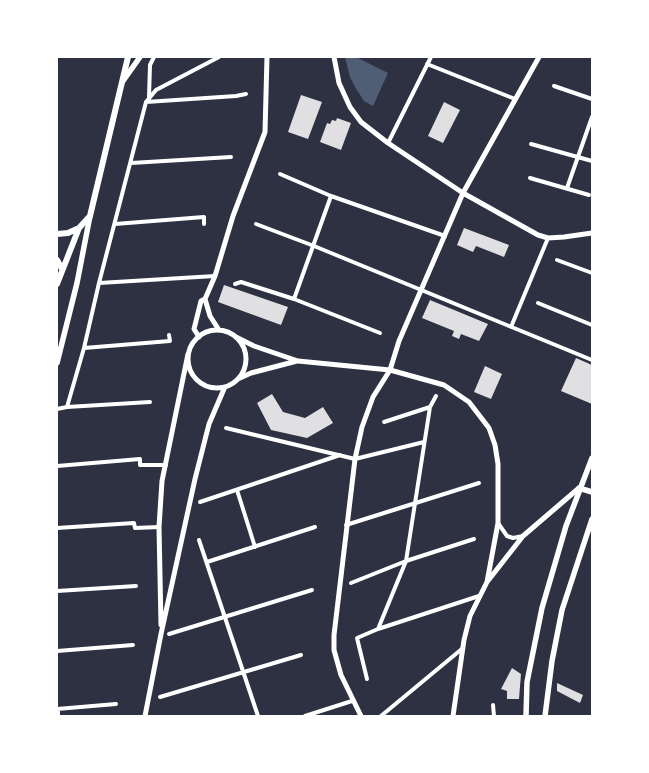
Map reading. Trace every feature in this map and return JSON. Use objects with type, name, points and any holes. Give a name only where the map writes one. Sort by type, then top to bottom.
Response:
[{"type":"highway","points":[[57,284],[79,228],[90,216],[128,57]]},
{"type":"highway","points":[[57,234],[68,233],[79,228]]},
{"type":"highway","points":[[57,260],[62,269]]},
{"type":"main road","points":[[123,81],[140,57]]},
{"type":"main road","points":[[57,364],[77,283],[90,216]]},
{"type":"main road","points":[[526,716],[527,682],[535,635],[566,526],[579,488],[592,458]]},
{"type":"main road","points":[[579,488],[592,492]]},
{"type":"main road","points":[[545,716],[552,661],[562,610],[592,519]]},
{"type":"street","points":[[149,97],[150,64],[154,57]]},
{"type":"street","points":[[67,407],[84,348],[99,282],[146,102],[156,90],[219,57]]},
{"type":"street","points":[[334,57],[339,82],[350,107],[361,122],[388,143],[463,193],[528,230],[548,238],[592,233]]},
{"type":"street","points":[[388,143],[431,57]]},
{"type":"street","points":[[361,716],[352,701],[341,675],[334,650],[335,620],[346,525],[355,459],[362,427],[373,397],[390,370],[399,341],[463,193],[538,57]]},
{"type":"street","points":[[199,336],[194,329],[201,301],[205,299],[215,276],[234,216],[265,132],[269,58]]},
{"type":"street","points":[[427,64],[514,99]]},
{"type":"street","points":[[554,86],[592,100]]},
{"type":"street","points":[[146,102],[246,94]]},
{"type":"street","points":[[567,188],[592,117]]},
{"type":"street","points":[[531,144],[592,161]]},
{"type":"street","points":[[131,163],[231,157]]},
{"type":"street","points":[[280,174],[331,196],[445,236]]},
{"type":"street","points":[[530,178],[589,194]]},
{"type":"street","points":[[294,299],[331,196]]},
{"type":"street","points":[[115,224],[204,218],[204,224]]},
{"type":"street","points":[[256,224],[314,246],[592,360]]},
{"type":"street","points":[[511,327],[548,238]]},
{"type":"street","points":[[558,260],[592,273]]},
{"type":"street","points":[[99,282],[215,276]]},
{"type":"street","points":[[235,284],[241,282],[294,299],[380,333]]},
{"type":"street","points":[[205,299],[210,316],[219,330]]},
{"type":"street","points":[[538,303],[592,325]]},
{"type":"street","points":[[161,634],[159,527],[162,481],[188,354],[193,342],[199,336],[210,331],[219,330],[228,332],[254,346],[298,361],[390,370],[444,386],[469,402],[489,428],[495,445],[498,464],[498,523],[487,582]]},
{"type":"street","points":[[84,348],[170,341],[169,335]]},
{"type":"street","points":[[236,337],[246,352],[247,361],[240,378]]},
{"type":"street","points":[[188,354],[190,369],[198,381],[206,387],[224,389]]},
{"type":"street","points":[[145,716],[161,634],[195,479],[209,424],[224,389],[240,378],[251,373],[298,361]]},
{"type":"street","points":[[378,628],[406,562],[430,407],[436,396]]},
{"type":"street","points":[[57,409],[67,407],[150,402]]},
{"type":"street","points":[[384,422],[430,407]]},
{"type":"street","points":[[226,428],[355,459],[424,442]]},
{"type":"street","points":[[200,502],[340,455]]},
{"type":"street","points":[[57,466],[140,459],[140,465],[166,465]]},
{"type":"street","points":[[346,525],[478,483]]},
{"type":"street","points":[[453,716],[463,648],[470,616],[479,596],[487,582],[523,536],[579,488]]},
{"type":"street","points":[[237,490],[255,547]]},
{"type":"street","points":[[57,528],[134,523],[134,528],[159,527]]},
{"type":"street","points":[[498,523],[507,536],[513,538],[523,536]]},
{"type":"street","points":[[207,562],[315,527]]},
{"type":"street","points":[[351,583],[406,562],[474,539]]},
{"type":"street","points":[[199,540],[258,716]]},
{"type":"street","points":[[57,592],[136,586]]},
{"type":"street","points":[[169,634],[312,590]]},
{"type":"street","points":[[367,679],[357,638],[378,628],[479,596]]},
{"type":"street","points":[[57,650],[133,645]]},
{"type":"street","points":[[381,716],[463,648]]},
{"type":"street","points":[[160,697],[301,655]]},
{"type":"street","points":[[305,716],[352,701]]},
{"type":"street","points":[[58,716],[57,709],[116,704]]},
{"type":"street","points":[[493,704],[494,716]]},
{"type":"water","points":[[345,57],[356,57],[388,73],[373,106],[364,101],[355,87],[350,77]]},
{"type":"building","points":[[301,95],[322,102],[308,139],[288,132]]},
{"type":"building","points":[[444,102],[460,110],[443,143],[428,136]]},
{"type":"building","points":[[337,118],[351,123],[341,150],[320,142],[327,123],[330,124],[332,120],[336,121]]},
{"type":"building","points":[[464,228],[509,245],[504,257],[476,246],[473,252],[457,245]]},
{"type":"building","points":[[224,285],[288,307],[281,325],[218,302]]},
{"type":"building","points":[[430,300],[488,324],[479,341],[461,334],[459,339],[452,336],[454,331],[422,318]]},
{"type":"building","points":[[576,358],[592,365],[592,404],[561,391]]},
{"type":"building","points":[[485,366],[502,374],[491,399],[474,392]]},
{"type":"building","points":[[272,394],[283,412],[305,418],[323,407],[333,423],[307,438],[271,430],[257,403]]},
{"type":"building","points":[[512,668],[521,674],[519,699],[507,699],[507,691],[501,689]]},
{"type":"building","points":[[557,683],[583,695],[580,703],[557,691]]}]
